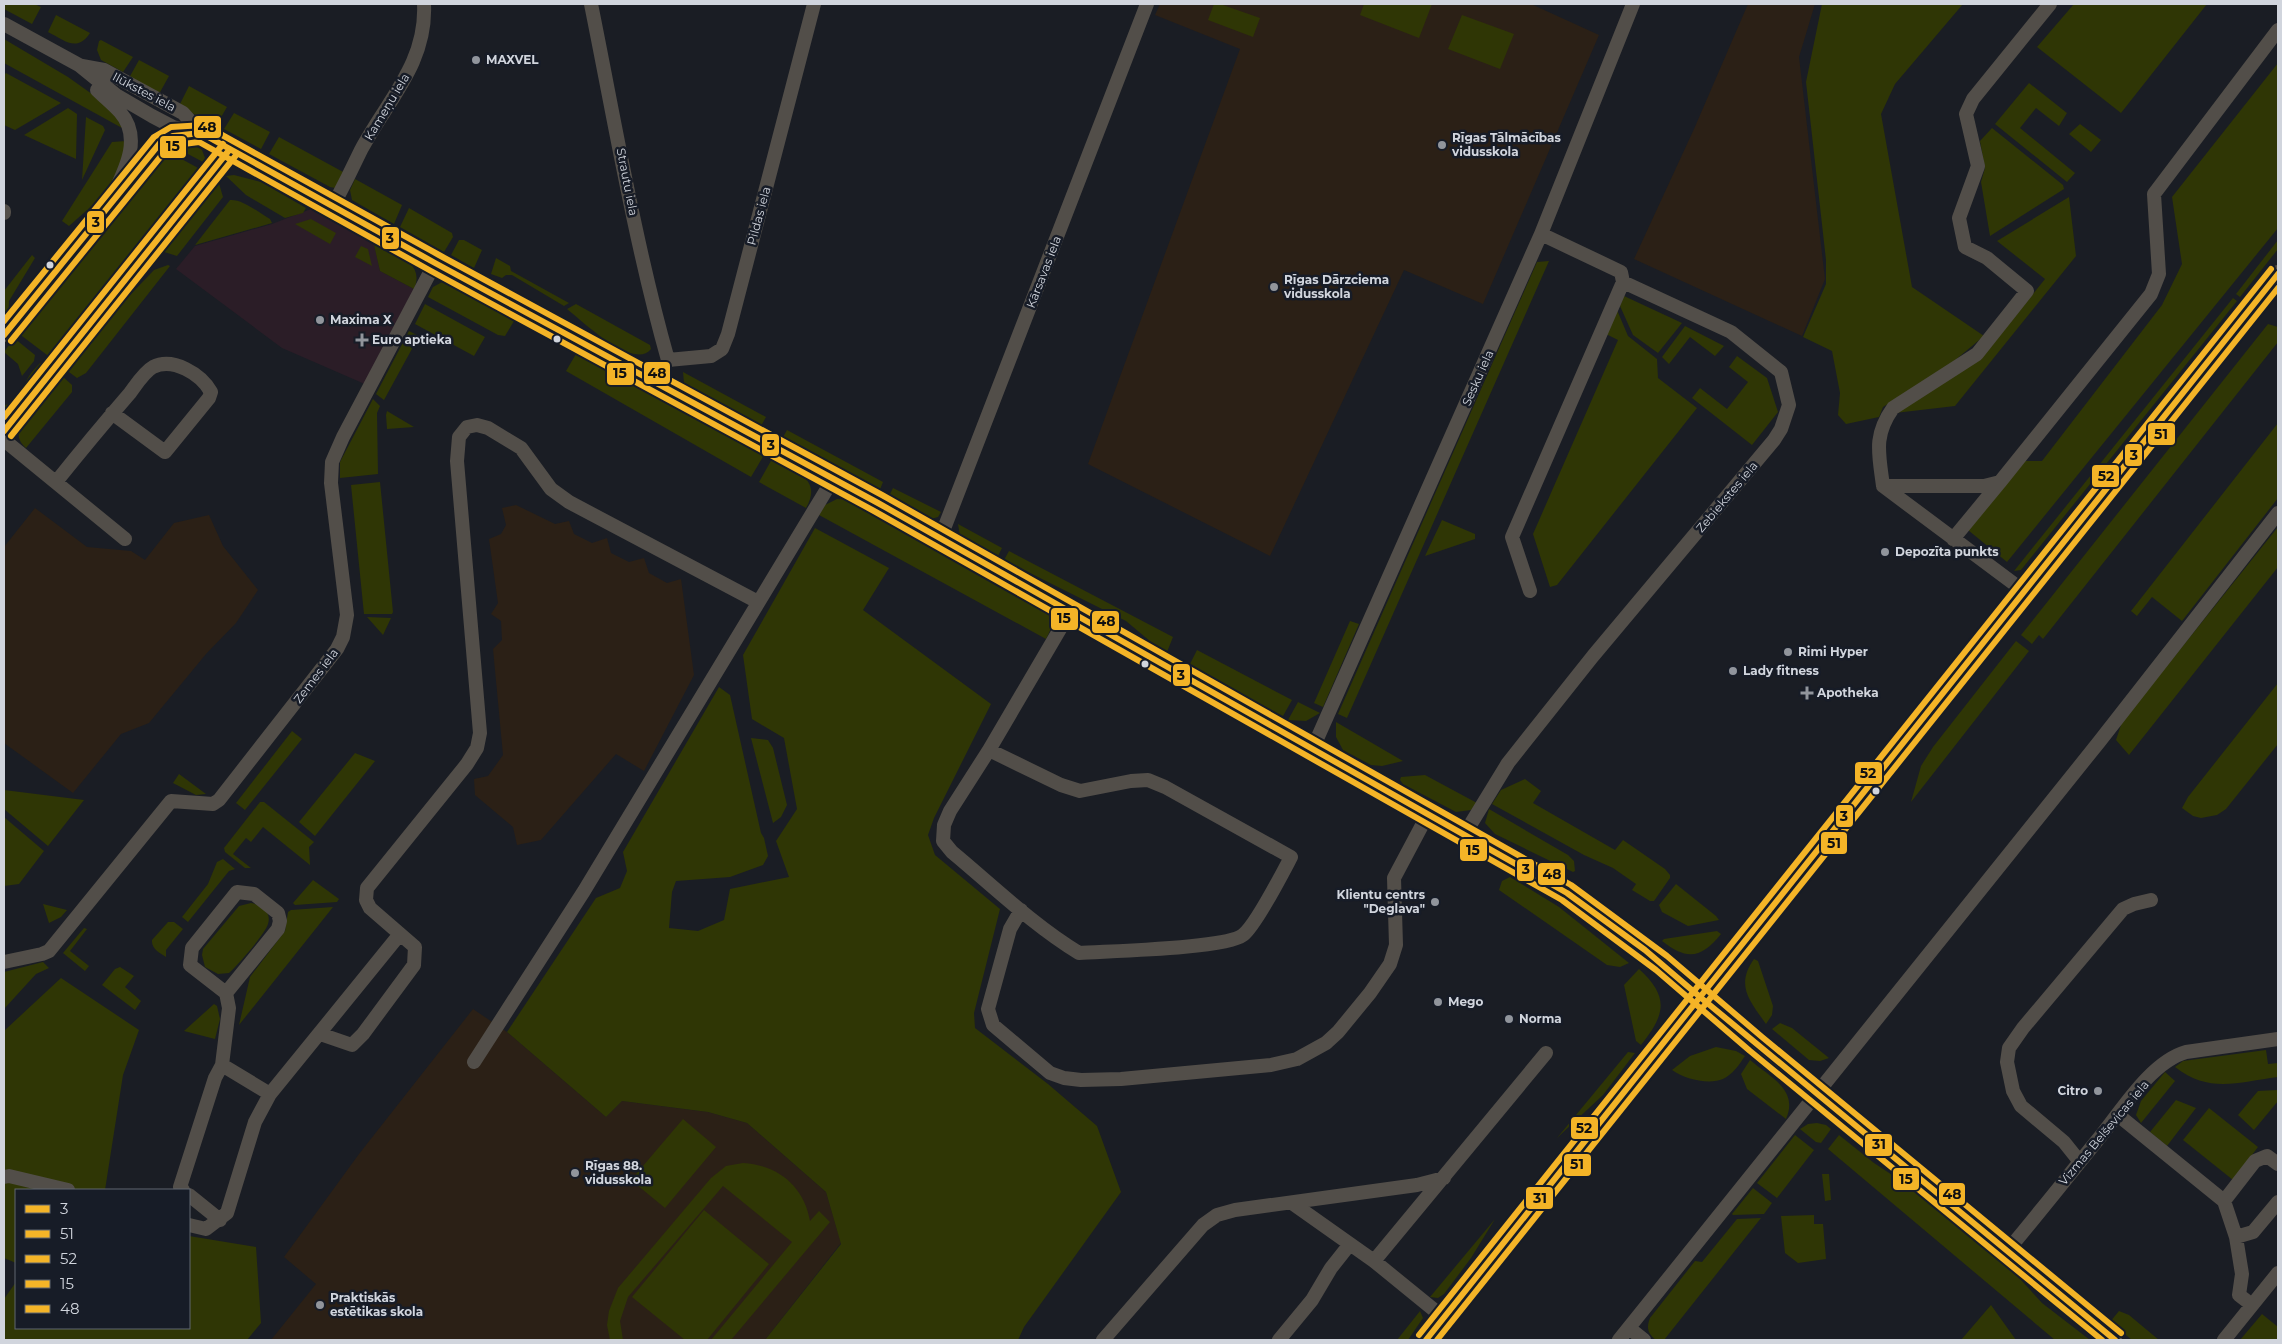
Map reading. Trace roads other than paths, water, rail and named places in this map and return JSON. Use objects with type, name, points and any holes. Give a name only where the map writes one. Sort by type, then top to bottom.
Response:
[{"type":"main road","points":[[1426,1340],[2278,274]]},
{"type":"street","name":"Kameņu iela","points":[[333,206],[361,150],[413,64],[422,39],[424,4]]},
{"type":"street","name":"Strautu iela","points":[[591,4],[633,214],[668,360]]},
{"type":"street","name":"Pildas iela","points":[[668,360],[711,356],[722,349],[728,334],[814,4]]},
{"type":"street","name":"Kārsavas iela","points":[[940,539],[1146,4]]},
{"type":"street","name":"Sesku iela","points":[[1313,748],[1541,234],[1633,4]]},
{"type":"street","points":[[2025,592],[1883,486],[1878,438],[1884,420],[1893,408],[1977,354],[2027,291],[1986,258],[1965,247],[1958,218],[1978,166],[1966,114],[1972,99],[2050,4]]},
{"type":"street","name":"Ilūkstes iela","points":[[4,24],[79,65],[116,95],[152,116],[173,127],[201,133],[435,263],[833,479],[1313,748],[1567,893],[1645,950],[1817,1095],[2008,1250],[2115,1340]]},
{"type":"street","points":[[1954,539],[2100,360],[2151,294],[2158,274],[2154,194],[2278,30]]},
{"type":"street","points":[[79,65],[96,90],[121,113],[129,128],[131,142],[129,160],[108,205]]},
{"type":"street","points":[[4,335],[160,143],[173,136],[201,133]]},
{"type":"street","points":[[4,431],[230,149]]},
{"type":"street","name":"Zebiekstes iela","points":[[1464,835],[1508,763],[1593,656],[1774,440],[1781,429],[1789,405],[1781,372],[1730,332],[1623,282],[1621,272],[1541,234]]},
{"type":"street","name":"Zemes iela","points":[[4,962],[49,951],[171,801],[212,804],[219,800],[337,649],[344,637],[347,615],[331,483],[332,462],[371,382],[435,263]]},
{"type":"street","points":[[1530,591],[1512,537],[1623,282]]},
{"type":"street","points":[[656,382],[668,360]]},
{"type":"street","points":[[56,482],[112,413],[151,368],[160,364],[184,367],[208,386],[211,392],[209,398],[165,452],[112,413]]},
{"type":"street","points":[[320,1034],[352,1045],[363,1034],[414,965],[415,948],[370,908],[366,900],[367,888],[467,764],[477,748],[480,733],[457,460],[459,437],[467,427],[477,425],[488,428],[521,448],[551,489],[569,502],[758,602]]},
{"type":"street","points":[[4,440],[125,539]]},
{"type":"street","points":[[474,1062],[589,883],[833,479]]},
{"type":"street","points":[[1883,486],[1984,486],[2000,482]]},
{"type":"street","points":[[1619,1340],[1817,1095],[1857,1041],[2089,755],[2278,513]]},
{"type":"street","points":[[988,750],[1061,785],[1080,791],[1148,780],[1166,787],[1291,857],[1258,914],[1242,936],[1218,944],[1079,953],[1060,941],[1021,910],[952,852],[943,841],[944,825],[950,811],[1070,612]]},
{"type":"street","points":[[1021,910],[1010,929],[988,1009],[992,1025],[1050,1073],[1064,1078],[1081,1080],[1121,1079],[1271,1064],[1297,1059],[1326,1043],[1338,1032],[1370,993],[1390,964],[1396,945],[1394,878],[1428,814]]},
{"type":"street","points":[[182,1189],[180,1187],[215,1078],[222,1065],[229,1008],[226,993],[190,966],[192,948],[236,892],[254,894],[278,913],[280,921],[278,929],[226,993]]},
{"type":"street","points":[[2080,1162],[2064,1142],[2021,1106],[2009,1078],[2007,1062],[2009,1048],[2023,1028],[2123,909],[2151,900]]},
{"type":"street","points":[[190,1226],[206,1229],[227,1213],[255,1122],[270,1094],[400,934]]},
{"type":"street","name":"Vizmas Belševicas iela","points":[[2008,1250],[2134,1094],[2174,1055],[2230,1044],[2278,1039]]},
{"type":"street","points":[[1374,1261],[1546,1053]]},
{"type":"street","points":[[222,1065],[270,1094]]},
{"type":"street","points":[[2118,1115],[2224,1201],[2236,1237],[2242,1274],[2239,1295],[2252,1305]]},
{"type":"street","points":[[2224,1201],[2255,1161],[2267,1156],[2278,1164]]},
{"type":"street","points":[[4,1177],[9,1176],[64,1189]]},
{"type":"street","points":[[1103,1340],[1203,1226],[1217,1215],[1234,1210],[1417,1185],[1444,1178]]},
{"type":"street","points":[[190,1196],[220,1220]]},
{"type":"street","points":[[2236,1237],[2253,1232],[2278,1202]]},
{"type":"street","points":[[1292,1203],[1374,1261],[1444,1318]]},
{"type":"street","points":[[1280,1340],[1312,1300],[1331,1268],[1350,1244]]},
{"type":"street","points":[[2224,1340],[2278,1273]]},
{"type":"street","points":[[1629,1328],[1644,1340]]},
{"type":"place","name":"MAXVEL","points":[[476,60]]},
{"type":"place","name":"Rīgas Tālmācības vidusskola","points":[[1442,145]]},
{"type":"place","name":"Rīgas Dārzciema vidusskola","points":[[1274,287]]},
{"type":"place","name":"Maxima X","points":[[320,320]]},
{"type":"place","name":"Euro aptieka","points":[[362,340]]},
{"type":"place","name":"Depozīta punkts","points":[[1885,552]]},
{"type":"place","name":"Rimi Hyper","points":[[1788,652]]},
{"type":"place","name":"Lady fitness","points":[[1733,671]]},
{"type":"place","name":"Apotheka","points":[[1807,693]]},
{"type":"place","name":"Klientu centrs \"Deglava\"","points":[[1435,902]]},
{"type":"place","name":"Mego","points":[[1438,1002]]},
{"type":"place","name":"Norma","points":[[1509,1019]]},
{"type":"place","name":"Citro","points":[[2098,1091]]},
{"type":"place","name":"Rīgas 88. vidusskola","points":[[575,1173]]},
{"type":"place","name":"Praktiskās estētikas skola","points":[[320,1305]]}]
